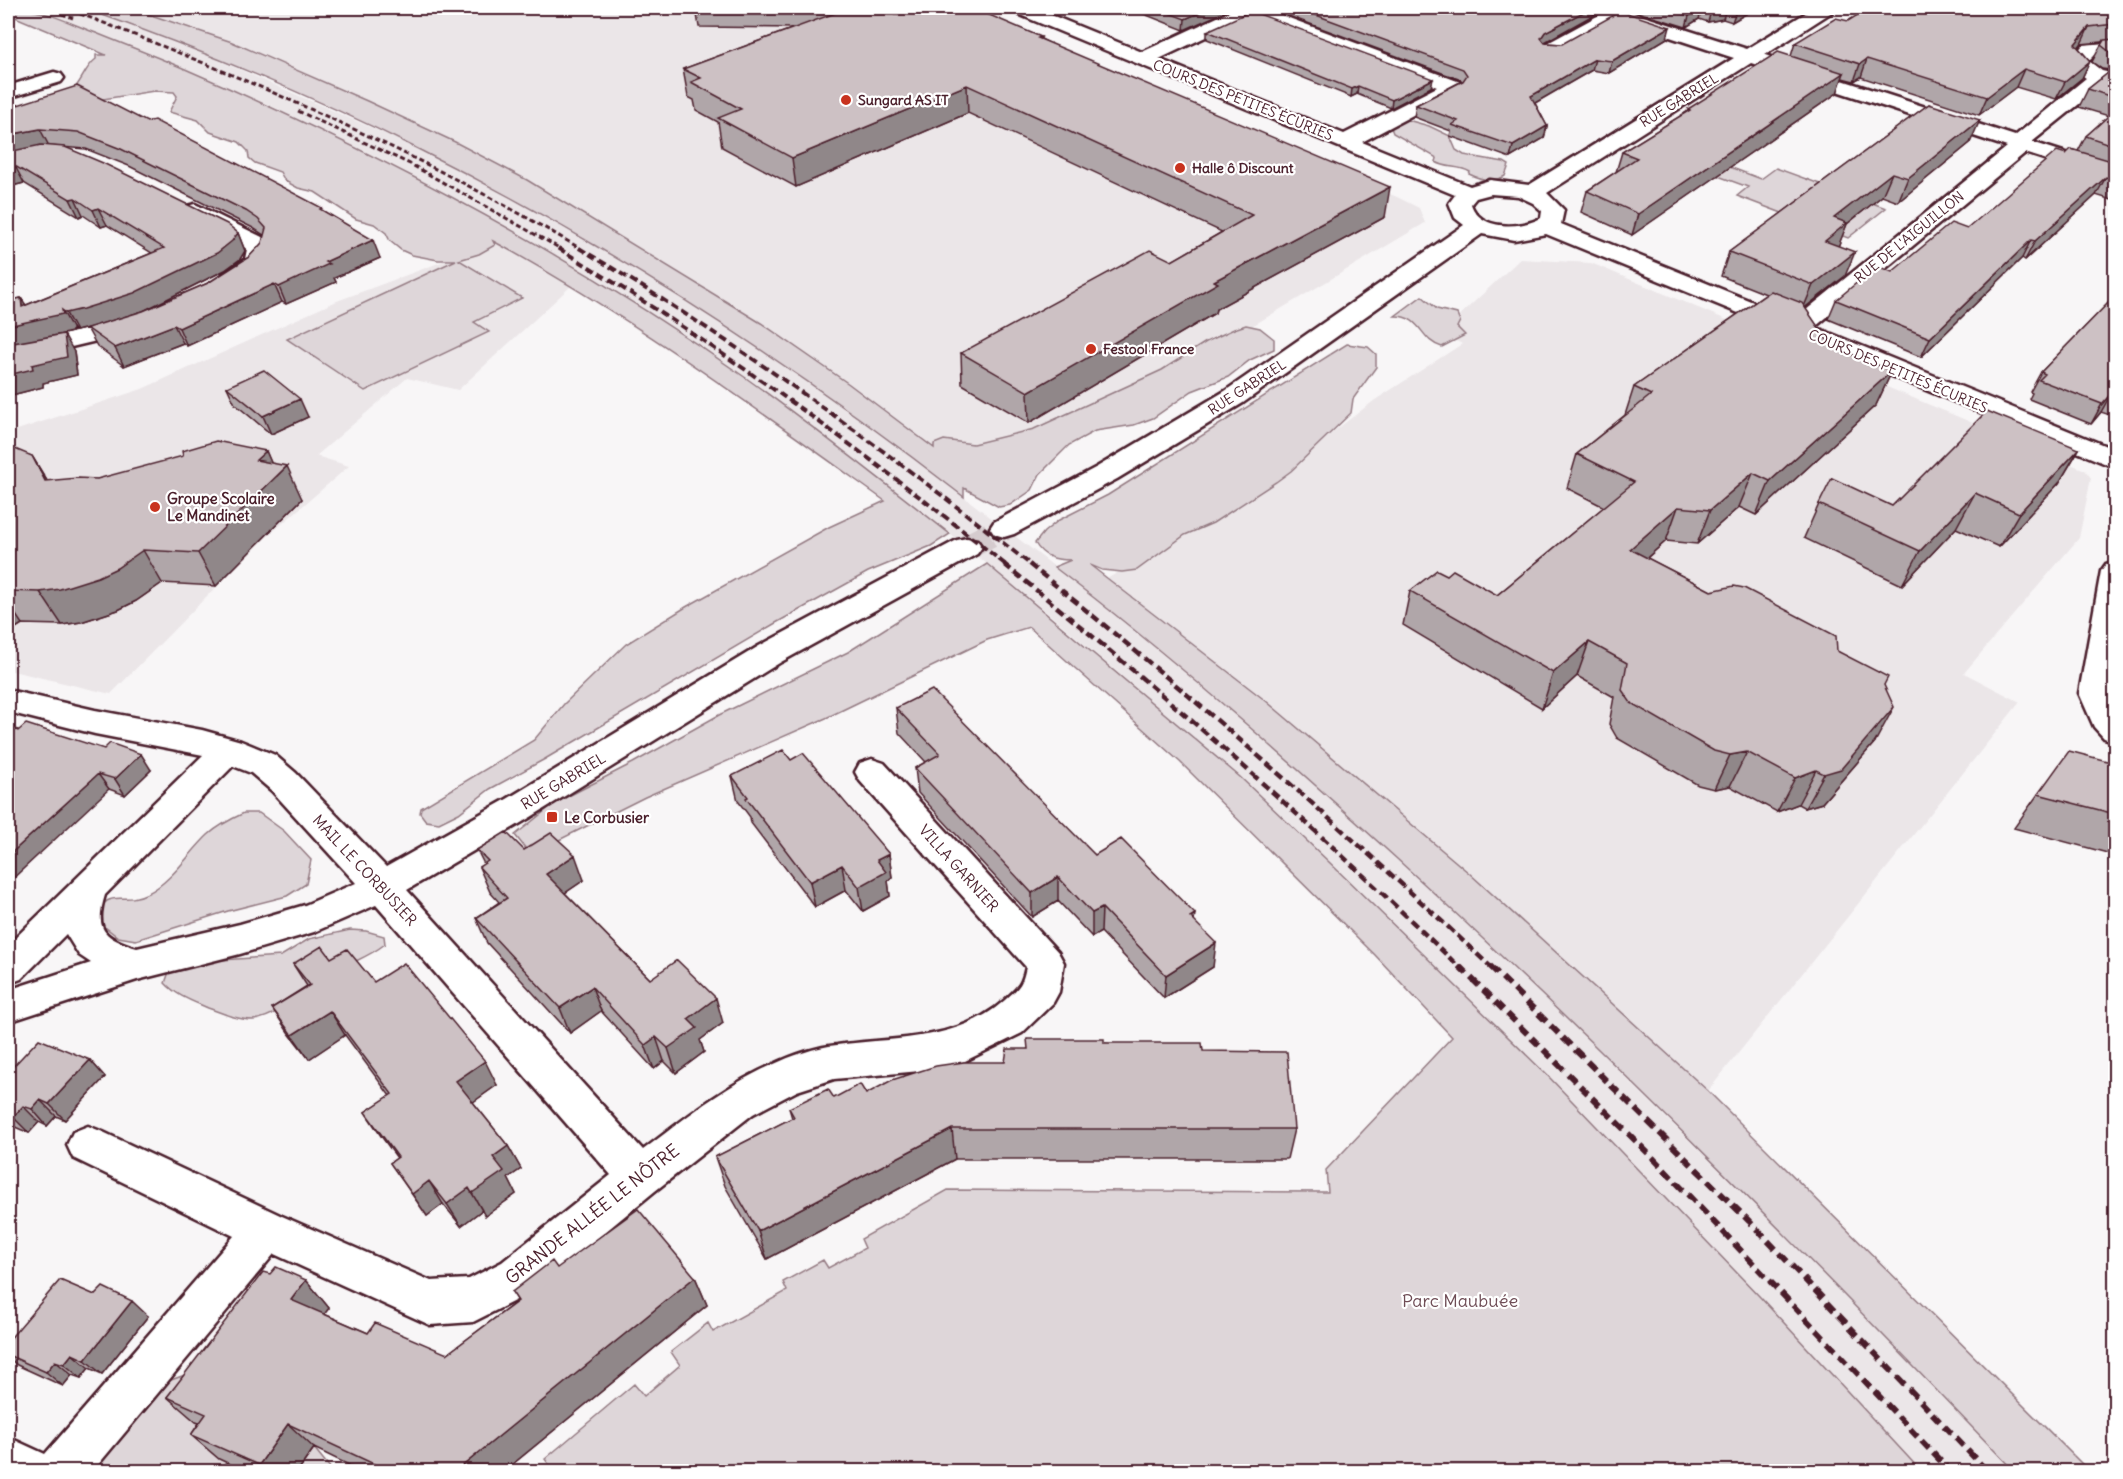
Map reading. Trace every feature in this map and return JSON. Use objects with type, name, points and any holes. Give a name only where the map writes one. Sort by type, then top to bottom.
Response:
[{"type":"street","name":"COURS DES PETITES ÉCURIES","points":[[1019,8],[1468,193]]},
{"type":"street","name":"RUE GABRIEL","points":[[1532,193],[1826,8]]},
{"type":"street","points":[[1142,59],[1249,9],[1453,86],[1345,142]]},
{"type":"street","points":[[1551,49],[1609,10],[2115,176]]},
{"type":"street","points":[[2107,78],[2082,67],[2079,61],[2090,49],[2115,48]]},
{"type":"street","points":[[8,92],[54,78]]},
{"type":"street","name":"RUE DE L'AIGUILLON","points":[[1798,329],[2016,151],[2023,139],[2107,78]]},
{"type":"street","points":[[1505,187],[1532,193],[1549,203],[1553,210],[1552,221],[1547,226],[1530,232],[1508,233],[1478,226],[1461,213],[1459,206],[1461,199],[1478,189],[1505,187]]},
{"type":"street","points":[[171,199],[243,235],[256,243],[260,249],[259,258],[249,268],[212,289]]},
{"type":"street","name":"RUE GABRIEL","points":[[1004,528],[1145,451],[1234,397],[1478,226]]},
{"type":"street","name":"COURS DES PETITES ÉCURIES","points":[[1547,226],[2115,460]]},
{"type":"street","points":[[8,355],[128,327],[153,317]]},
{"type":"street","name":"RUE GABRIEL","points":[[8,1006],[137,964],[240,939],[314,917],[382,888],[519,808],[770,654],[967,547]]},
{"type":"street","points":[[2115,571],[2095,684],[2099,706],[2115,730]]},
{"type":"street","name":"MAIL LE CORBUSIER","points":[[8,701],[95,722],[202,742],[263,764],[284,782],[382,888],[640,1177]]},
{"type":"street","points":[[8,968],[229,750]]},
{"type":"street","name":"VILLA GARNIER","points":[[872,772],[1045,963]]},
{"type":"street","points":[[88,890],[81,918],[84,937],[100,951],[137,964]]},
{"type":"street","name":"GRANDE ALLÉE LE NÔTRE","points":[[88,1145],[267,1230],[430,1303],[472,1300],[517,1277],[640,1177],[739,1101],[786,1077],[834,1062],[920,1054],[965,1044],[1008,1021],[1040,992],[1045,963]]},
{"type":"street","points":[[60,1472],[267,1230]]},
{"type":"street","points":[[8,1461],[30,1472]]},
{"type":"shaded area","points":[[28,8],[83,8],[200,52],[415,147],[528,207],[650,277],[779,361],[920,463],[1094,597],[1280,752],[1513,966],[1872,1322],[2014,1471],[1921,1471],[1760,1297],[1549,1077],[1240,777],[1055,619],[950,534],[744,377],[616,292],[496,221],[383,160],[275,108],[172,63]]},
{"type":"shaded area","points":[[130,8],[952,8],[1397,197],[1419,208],[1425,223],[1212,350],[955,473],[945,456],[794,345],[527,180],[419,124],[250,49]]},
{"type":"shaded area","name":"Groupe Scolaire Le Mandinet","points":[[495,242],[571,286],[458,390],[407,378],[316,456],[349,466],[254,548],[111,694],[8,670],[8,433],[142,389],[337,301]]},
{"type":"shaded area","points":[[1520,259],[1591,263],[2085,470],[2091,478],[2079,538],[1964,673],[2020,702],[1708,1091],[1469,873],[1266,701],[1108,578],[1225,514],[1375,400],[1462,344],[1441,333]]},
{"type":"green space","points":[[8,8],[31,10],[53,16],[192,72],[336,138],[477,211],[614,291],[746,378],[950,534],[931,546],[868,572],[774,624],[490,789],[459,813],[439,823],[426,821],[420,813],[421,808],[534,740],[564,704],[626,644],[686,607],[829,527],[885,501],[644,332],[493,241],[495,245],[479,254],[459,260],[522,298],[474,322],[489,332],[365,391],[287,339],[456,260],[438,260],[412,255],[401,250],[390,241],[386,233],[374,224],[356,219],[315,192],[298,188],[285,181],[280,172],[255,163],[239,142],[210,132],[198,120],[169,112],[177,96],[174,92],[154,91],[97,100],[73,90],[96,59],[96,55],[106,55],[8,14]]},
{"type":"green space","points":[[83,8],[130,8],[232,42],[455,142],[527,180],[761,323],[849,384],[934,448],[934,444],[944,440],[973,444],[1034,429],[1162,370],[1206,342],[1246,325],[1260,328],[1274,339],[1274,349],[1250,360],[1228,377],[1192,391],[1153,418],[1134,425],[1095,431],[1069,445],[1040,474],[1032,490],[1010,505],[999,507],[964,488],[964,497],[834,400],[699,309],[630,266],[488,185],[335,109],[168,39]]},
{"type":"green space","points":[[1404,119],[1429,126],[1450,136],[1456,150],[1464,155],[1504,162],[1509,165],[1505,176],[1492,180],[1482,179],[1469,174],[1470,172],[1462,168],[1444,166],[1436,162],[1437,158],[1393,133],[1390,125]]},
{"type":"green space","points":[[1691,166],[1727,166],[1761,179],[1776,168],[1886,208],[1848,238],[1737,196],[1748,187]]},
{"type":"green space","points":[[1422,296],[1437,309],[1457,314],[1460,321],[1457,327],[1465,335],[1442,347],[1429,340],[1411,320],[1395,316]]},
{"type":"green space","points":[[1347,344],[1368,347],[1376,354],[1376,367],[1353,399],[1351,413],[1291,471],[1213,523],[1185,535],[1137,570],[1122,572],[1102,570],[1090,565],[1266,701],[1469,873],[1708,1091],[2089,1471],[2014,1471],[1711,1160],[1477,933],[1229,709],[1054,567],[1071,560],[1050,557],[1042,552],[1035,543],[1059,520],[1108,495]]},
{"type":"green space","name":"Parc Maubuée","points":[[987,564],[1240,777],[1329,862],[1549,1077],[1760,1297],[1921,1471],[554,1471],[545,1459],[634,1384],[644,1396],[680,1365],[671,1352],[708,1323],[713,1332],[787,1291],[783,1282],[823,1260],[828,1268],[865,1248],[861,1239],[948,1190],[1328,1192],[1326,1170],[1452,1037],[1375,955],[1180,762],[1029,627],[987,640],[826,718],[645,797],[547,846],[526,849],[515,835],[555,803],[719,715],[848,652]]},
{"type":"green space","points":[[244,813],[259,813],[284,831],[311,860],[306,884],[287,896],[228,911],[136,940],[118,937],[106,928],[90,922],[98,910],[111,899],[138,897],[156,888],[172,875],[216,828]]},
{"type":"green space","points":[[350,930],[384,936],[385,944],[333,973],[283,1008],[262,1018],[247,1020],[219,1012],[185,998],[165,983],[169,972],[192,962],[281,956],[309,939]]},
{"type":"green space","points":[[185,1375],[233,1439],[220,1459],[247,1471],[78,1472],[160,1384]]},
{"type":"green space","points":[[314,1448],[332,1471],[297,1472]]},
{"type":"building","points":[[849,8],[892,8],[895,15],[914,8],[973,8],[1041,37],[1038,38],[1390,187],[1214,281],[1218,283],[1028,392],[961,353],[1150,250],[1172,261],[1252,215],[967,85],[792,158],[718,118],[741,109],[691,82],[701,78],[683,69]]},
{"type":"building","points":[[1156,8],[1210,8],[1185,19]]},
{"type":"building","points":[[1297,8],[1591,8],[1545,32],[1541,38],[1545,43],[1562,44],[1621,11],[1670,27],[1612,61],[1595,59],[1531,96],[1547,126],[1513,146],[1452,125],[1458,121],[1416,105],[1463,81],[1467,75],[1463,69]]},
{"type":"building","points":[[1661,8],[1703,8],[1689,16]]},
{"type":"building","points":[[1703,8],[1726,8],[1711,11]]},
{"type":"building","points":[[1869,8],[2115,8],[2115,24],[2089,27],[2075,44],[2090,61],[2065,82],[2024,69],[1987,97],[1867,59],[1860,64],[1795,43],[1836,18],[1848,21]]},
{"type":"building","points":[[1251,11],[1433,79],[1392,100],[1358,86],[1352,89],[1207,31]]},
{"type":"building","points":[[2115,39],[2115,53],[2101,45],[2104,40]]},
{"type":"building","points":[[1778,52],[1844,73],[1638,214],[1587,191],[1637,158],[1622,152]]},
{"type":"building","points":[[2115,69],[2115,98],[2088,89]]},
{"type":"building","points":[[77,86],[147,122],[154,120],[322,208],[320,209],[373,240],[279,287],[274,284],[179,328],[174,325],[115,348],[87,328],[143,311],[208,283],[249,257],[262,243],[266,228],[246,211],[121,149],[78,132],[40,129],[8,135],[8,108]]},
{"type":"building","points":[[1929,104],[1980,120],[1908,178],[1892,173],[1834,218],[1847,223],[1825,241],[1855,252],[1813,285],[1729,252]]},
{"type":"building","points":[[2115,110],[2115,146],[2086,136]]},
{"type":"building","points":[[41,145],[65,147],[103,163],[227,224],[238,233],[217,253],[134,293],[83,309],[66,313],[62,310],[63,314],[8,326],[8,301],[21,298],[22,307],[164,248],[98,208],[93,210],[75,198],[70,199],[15,166],[8,168],[8,152]]},
{"type":"building","points":[[2071,149],[2115,162],[2115,180],[2106,177],[2035,241],[2031,240],[1930,338],[1836,300],[1877,266],[1892,272],[1951,223],[1967,229],[2057,151],[2066,154]]},
{"type":"building","points":[[1771,291],[1802,303],[1831,346],[1892,371],[1770,481],[1753,473],[1710,510],[1678,507],[1630,549],[1711,591],[1734,586],[1744,588],[1836,636],[1837,651],[1888,677],[1884,685],[1894,707],[1841,769],[1824,774],[1816,770],[1795,778],[1747,752],[1730,755],[1714,751],[1631,703],[1622,690],[1627,663],[1589,642],[1553,673],[1410,591],[1437,570],[1447,575],[1453,570],[1497,595],[1634,482],[1577,454],[1651,395],[1634,387]]},
{"type":"building","points":[[2115,296],[2115,393],[2112,392],[2102,404],[2039,380],[2045,374],[2041,372]]},
{"type":"building","points":[[64,334],[67,357],[32,365],[33,369],[8,375],[8,344]]},
{"type":"building","points":[[264,370],[300,399],[263,416],[227,387]]},
{"type":"building","points":[[1987,411],[2079,449],[2019,513],[1975,493],[1920,551],[1819,504],[1832,478],[1892,506]]},
{"type":"building","points":[[216,441],[266,451],[256,460],[287,466],[198,553],[143,550],[117,568],[98,577],[60,589],[40,592],[8,591],[8,448],[32,456],[45,481],[97,479],[183,456],[182,451]]},
{"type":"building","points":[[932,690],[1095,855],[1121,839],[1195,914],[1190,917],[1216,943],[1166,975],[1102,908],[1092,913],[1058,877],[1032,893],[915,768],[940,754],[896,708]]},
{"type":"building","points":[[26,724],[104,749],[110,743],[141,754],[115,779],[98,774],[8,856],[8,727],[18,731]]},
{"type":"building","points":[[783,750],[791,760],[803,753],[889,854],[877,860],[886,872],[859,887],[842,865],[810,882],[732,776]]},
{"type":"building","points":[[2069,751],[2115,763],[2115,814],[2038,794]]},
{"type":"building","points":[[506,832],[524,850],[551,833],[575,855],[546,874],[650,979],[677,960],[716,998],[688,1019],[697,1028],[668,1048],[656,1037],[645,1045],[592,987],[560,1008],[476,918],[507,898],[479,867],[488,861],[477,850]]},
{"type":"building","points":[[322,946],[331,958],[347,949],[374,982],[404,963],[485,1061],[456,1081],[508,1146],[493,1157],[504,1171],[472,1193],[469,1188],[447,1204],[429,1181],[412,1194],[390,1163],[398,1157],[365,1112],[392,1094],[330,1011],[292,1035],[272,1008],[310,985],[293,964]]},
{"type":"building","points":[[39,1039],[90,1060],[49,1104],[40,1100],[32,1109],[23,1106],[13,1117],[8,1115],[8,1072]]},
{"type":"building","points":[[1027,1039],[1104,1039],[1104,1043],[1202,1043],[1203,1051],[1287,1052],[1294,1129],[952,1129],[758,1231],[715,1157],[794,1117],[789,1108],[828,1089],[834,1098],[860,1084],[866,1094],[892,1080],[936,1066],[964,1062],[1005,1062],[1007,1049],[1028,1049]]},
{"type":"building","points":[[638,1209],[695,1277],[455,1472],[391,1472],[288,1424],[259,1465],[191,1435],[206,1414],[167,1397],[263,1272],[270,1274],[276,1267],[306,1280],[291,1300],[368,1333],[375,1323],[447,1354],[518,1301],[512,1292],[552,1261],[557,1268]]},
{"type":"building","points":[[60,1280],[95,1295],[103,1287],[132,1301],[85,1360],[72,1354],[64,1364],[55,1361],[46,1372],[8,1355],[8,1341]]},
{"type":"tunnel","points":[[967,547],[1004,528]]},
{"type":"railway","points":[[47,8],[73,18]]},
{"type":"railway","points":[[65,8],[198,61],[328,117],[456,180],[581,249]]},
{"type":"railway","points":[[298,111],[412,165],[561,249]]},
{"type":"railway","points":[[558,248],[674,321],[787,399],[898,480],[1006,565]]},
{"type":"railway","points":[[579,248],[753,359],[922,480],[1031,565]]},
{"type":"railway","points":[[1004,564],[1237,760],[1460,968]]},
{"type":"railway","points":[[1029,564],[1148,661],[1264,761],[1492,968]]},
{"type":"railway","points":[[1459,966],[1654,1159],[1951,1472]]},
{"type":"railway","points":[[1490,966],[1749,1221],[1988,1472]]},
{"type":"place","name":"Sungard AS IT","points":[[846,100]]},
{"type":"place","name":"Halle ô Discount","points":[[1180,168]]},
{"type":"place","name":"Festool France","points":[[1091,349]]},
{"type":"place","name":"Groupe Scolaire Le Mandinet","points":[[155,507]]},
{"type":"place","name":"Le Corbusier","points":[[552,817]]}]
